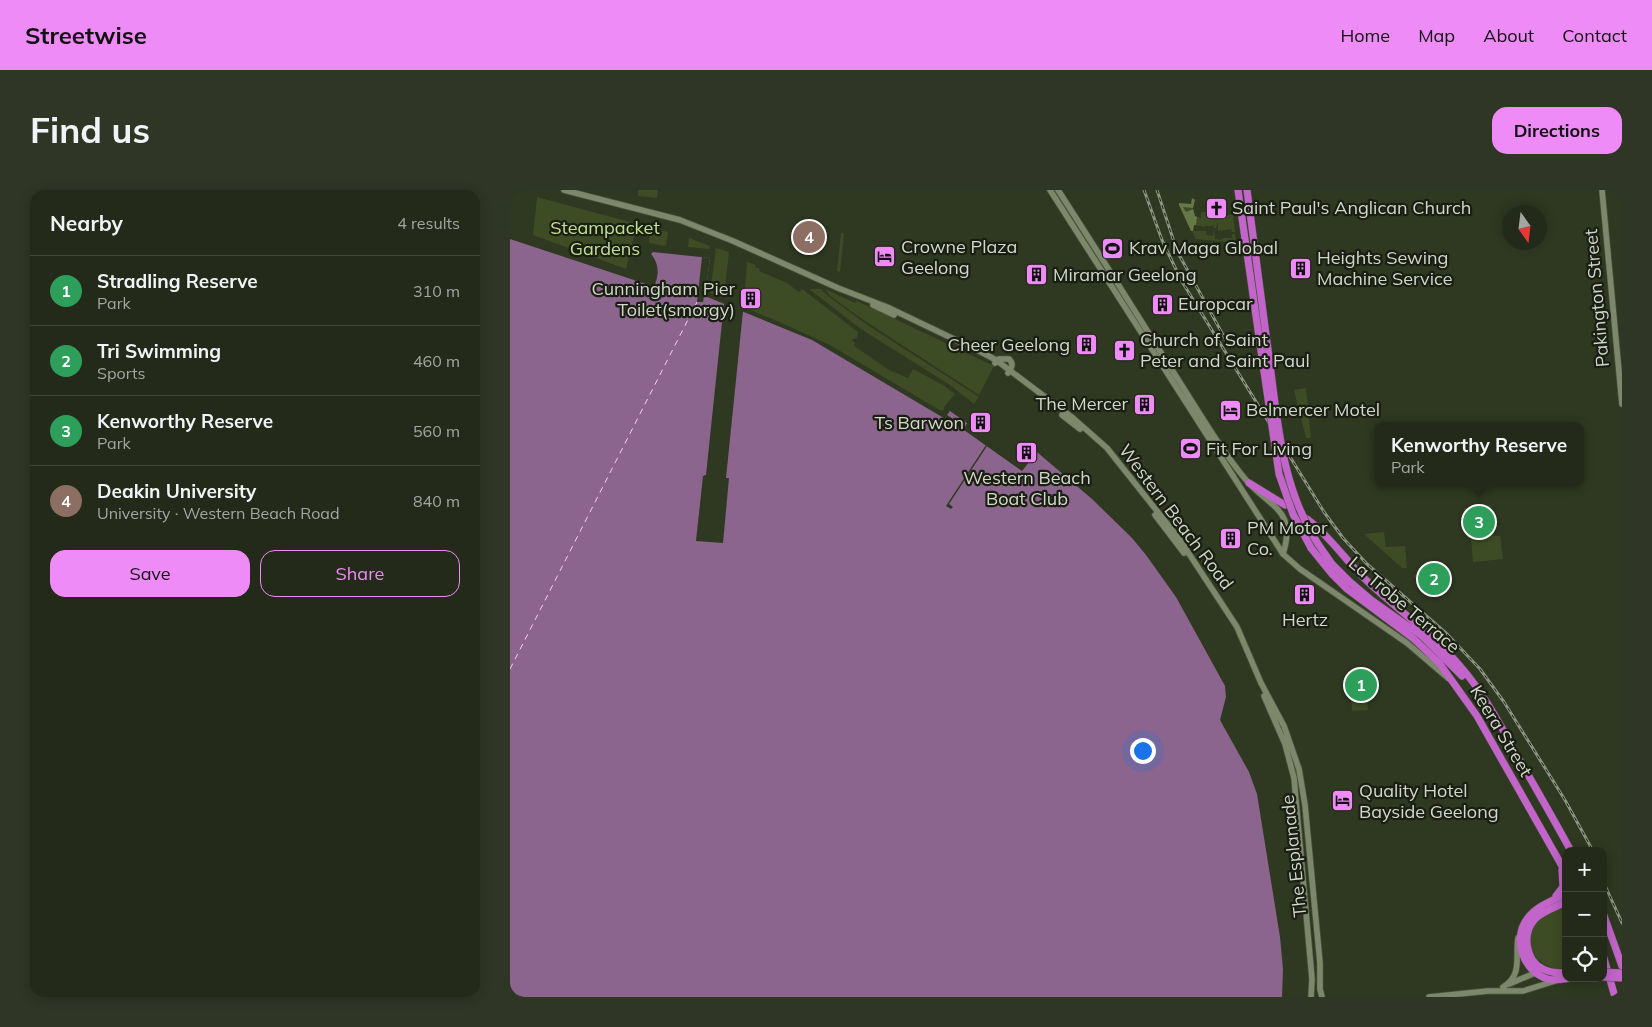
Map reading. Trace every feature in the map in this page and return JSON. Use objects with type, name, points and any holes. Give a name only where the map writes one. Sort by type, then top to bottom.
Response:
[{"type":"highway","name":"La Trobe Terrace","points":[[1238,190],[1287,474],[1297,505],[1314,546],[1339,582],[1362,602],[1414,639],[1440,664],[1453,683]]},
{"type":"highway","name":"La Trobe Terrace","points":[[1247,190],[1266,358]]},
{"type":"highway","points":[[1249,483],[1285,505]]},
{"type":"highway","points":[[1308,519],[1322,532],[1350,566],[1446,650],[1477,688],[1494,715]]},
{"type":"highway","name":"La Trobe Terrace","points":[[1314,546],[1370,599],[1422,636],[1443,655],[1494,715]]},
{"type":"highway","name":"Keera Street","points":[[1453,683],[1477,716],[1562,866]]},
{"type":"highway","name":"Keera Street","points":[[1494,715],[1569,847]]},
{"type":"highway","points":[[1560,863],[1564,878],[1562,890],[1531,914],[1524,923],[1520,937],[1525,960],[1535,973],[1550,979],[1562,978]]},
{"type":"highway","points":[[1544,905],[1562,896]]},
{"type":"highway","points":[[1547,971],[1533,960],[1529,951],[1527,940],[1530,926],[1536,918],[1562,904]]},
{"type":"highway","points":[[1554,907],[1562,908]]},
{"type":"highway","points":[[1607,924],[1622,966]]},
{"type":"highway","points":[[1607,969],[1615,997]]},
{"type":"highway","points":[[1535,973],[1547,971],[1562,973]]},
{"type":"highway","points":[[1607,972],[1622,973]]},
{"type":"highway","points":[[1607,977],[1622,978]]},
{"type":"street","name":"Western Beach Road","points":[[564,190],[680,220],[734,240],[905,316],[983,352],[1073,418],[1101,442],[1166,521],[1232,617],[1278,720]]},
{"type":"street","points":[[1050,190],[1104,268]]},
{"type":"street","points":[[1058,190],[1104,268],[1167,368],[1220,445],[1249,483],[1259,494],[1277,508],[1285,519],[1288,534],[1283,554]]},
{"type":"street","name":"Pakington Street","points":[[1602,190],[1622,404]]},
{"type":"street","name":"Keera Street","points":[[1167,368],[1268,533],[1283,554],[1300,569],[1408,643],[1453,683]]},
{"type":"street","name":"The Esplanade","points":[[1278,720],[1289,757],[1297,799],[1312,997]]},
{"type":"street","name":"The Esplanade","points":[[1278,720],[1297,763],[1305,805],[1320,963],[1320,997]]},
{"type":"street","points":[[1523,991],[1518,981],[1517,944],[1524,923]]},
{"type":"street","points":[[1503,987],[1514,979],[1517,971]]},
{"type":"street","points":[[1488,992],[1535,973]]},
{"type":"street","points":[[1429,997],[1523,991],[1541,984],[1562,980]]},
{"type":"street","points":[[1312,997],[1320,997]]},
{"type":"green space","points":[[638,190],[658,190],[657,198],[638,196]]},
{"type":"green space","name":"Steampacket Gardens","points":[[537,197],[637,224],[626,269],[533,235]]},
{"type":"green space","points":[[1192,198],[1195,200],[1193,209],[1195,216],[1201,218],[1201,212],[1211,212],[1211,214],[1222,216],[1221,219],[1224,216],[1233,214],[1235,232],[1232,232],[1231,229],[1218,231],[1218,221],[1216,228],[1214,228],[1215,239],[1232,238],[1232,234],[1235,234],[1236,243],[1196,239],[1179,203],[1191,204]],"holes":[[[1206,224],[1206,226],[1214,226],[1213,236],[1206,235],[1206,231],[1193,231],[1194,225],[1205,227]]]},
{"type":"green space","points":[[1192,198],[1195,200],[1193,208],[1183,207],[1186,212],[1193,209],[1197,217],[1196,225],[1194,225],[1193,231],[1191,231],[1179,203],[1191,204]]},
{"type":"green space","points":[[650,228],[668,232],[666,246],[649,243]]},
{"type":"green space","points":[[841,233],[844,233],[840,272],[837,271]]},
{"type":"green space","points":[[689,238],[710,246],[709,249],[688,247]]},
{"type":"green space","points":[[716,248],[729,252],[724,297],[710,293]]},
{"type":"green space","points":[[747,262],[756,265],[755,267],[760,269],[759,271],[787,283],[799,292],[802,289],[858,332],[857,338],[852,340],[855,343],[854,346],[889,370],[908,378],[913,369],[943,385],[955,394],[944,407],[944,410],[941,411],[830,345],[745,308]]},
{"type":"green space","points":[[809,289],[821,289],[869,326],[979,397],[974,404],[950,385],[861,329]]},
{"type":"green space","points":[[825,289],[855,303],[857,301],[994,366],[979,395],[865,321],[830,296]]},
{"type":"green space","points":[[1306,388],[1311,438],[1306,438],[1294,390]]},
{"type":"green space","points":[[1491,505],[1494,536],[1500,536],[1503,559],[1473,562],[1471,538],[1467,538],[1464,508]]},
{"type":"green space","points":[[1384,532],[1386,547],[1405,546],[1407,568],[1402,568],[1364,534]]},
{"type":"green space","points":[[1427,574],[1428,589],[1414,577],[1414,575]]},
{"type":"green space","points":[[1365,676],[1368,710],[1352,711],[1351,695],[1358,694],[1356,677]]},
{"type":"green space","points":[[1559,909],[1562,910],[1562,969],[1557,969],[1541,962],[1531,949],[1531,933],[1537,921]]},
{"type":"shaded area","points":[[510,239],[649,285],[649,295],[655,285],[658,274],[657,264],[651,254],[653,252],[710,258],[705,296],[812,340],[964,430],[1022,471],[1037,452],[1092,499],[1132,538],[1176,597],[1225,686],[1226,697],[1220,720],[1249,772],[1257,794],[1280,937],[1283,969],[1282,997],[510,997]]},
{"type":"shaded area","points":[[950,411],[967,423],[965,427],[947,415]]},
{"type":"pier","points":[[702,257],[710,258],[705,296],[703,302],[697,302]]},
{"type":"pier","points":[[724,303],[743,311],[726,478],[729,478],[723,543],[696,541],[703,476],[706,475]]},
{"type":"pier","name":"Western Beach Boat Club","points":[[986,445],[949,504],[953,507],[951,509],[946,506]]},
{"type":"ferry route","points":[[510,669],[697,302]]},
{"type":"railway","points":[[1144,190],[1162,240],[1181,280],[1324,512],[1343,538],[1367,564],[1447,634],[1480,669],[1504,702],[1565,800],[1591,847]]},
{"type":"railway","points":[[1157,190],[1177,251],[1228,344]]},
{"type":"railway","points":[[1607,890],[1622,923]]},
{"type":"place","name":"Saint Paul's Anglican Church","points":[[1216,208]]},
{"type":"place","name":"Deakin University","points":[[809,237]]},
{"type":"place","name":"Krav Maga Global","points":[[1113,248]]},
{"type":"place","name":"Crowne Plaza Geelong","points":[[885,257]]},
{"type":"place","name":"Heights Sewing Machine Service","points":[[1301,268]]},
{"type":"place","name":"Miramar Geelong","points":[[1037,275]]},
{"type":"place","name":"Cunningham Pier Toilet(smorgy)","points":[[751,299]]},
{"type":"place","name":"Europcar","points":[[1162,304]]},
{"type":"place","name":"Cheer Geelong","points":[[1086,345]]},
{"type":"place","name":"Church of Saint Peter and Saint Paul","points":[[1124,350]]},
{"type":"place","name":"The Mercer","points":[[1144,404]]},
{"type":"place","name":"Belmercer Motel","points":[[1230,410]]},
{"type":"place","name":"Ts Barwon","points":[[980,423]]},
{"type":"place","name":"Fit For Living","points":[[1190,449]]},
{"type":"place","name":"Western Beach Boat Club","points":[[1027,453]]},
{"type":"place","name":"Kenworthy Reserve","points":[[1479,522]]},
{"type":"place","name":"PM Motor Co.","points":[[1231,538]]},
{"type":"place","name":"Tri Swimming","points":[[1434,579]]},
{"type":"place","name":"Hertz","points":[[1305,595]]},
{"type":"place","name":"Stradling Reserve","points":[[1361,685]]},
{"type":"place","name":"Quality Hotel Bayside Geelong","points":[[1343,801]]}]
